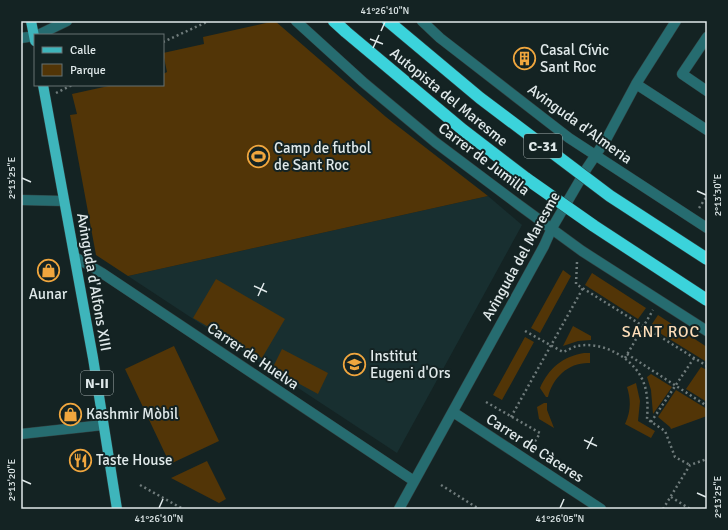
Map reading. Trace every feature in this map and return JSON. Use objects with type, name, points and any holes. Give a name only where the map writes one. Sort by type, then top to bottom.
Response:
[{"type":"highway","name":"Autopista del Maresme","points":[[334,21],[463,130],[527,179],[594,226],[707,300]]},
{"type":"highway","name":"Autopista del Maresme","points":[[388,21],[480,98],[610,196],[707,260]]},
{"type":"main road","points":[[31,21],[34,34]]},
{"type":"main road","name":"Avinguda d'Alfons XIII","points":[[43,86],[93,358],[117,509]]},
{"type":"street","points":[[41,34],[67,21]]},
{"type":"street","name":"Carrer de Jumilla","points":[[296,21],[363,82],[435,142],[582,251],[707,331]]},
{"type":"street","name":"Avinguda d'Almeria","points":[[422,21],[440,38],[569,138],[707,228]]},
{"type":"street","name":"Avinguda del Maresme","points":[[398,509],[544,246],[552,228],[587,168],[610,133],[636,84],[676,21]]},
{"type":"street","points":[[21,38],[34,37]]},
{"type":"street","points":[[707,37],[682,74],[707,91]]},
{"type":"street","points":[[636,84],[707,130]]},
{"type":"street","points":[[21,200],[64,200]]},
{"type":"street","name":"Carrer de Huelva","points":[[75,257],[102,273],[414,481]]},
{"type":"street","name":"Carrer de Càceres","points":[[453,412],[601,509]]},
{"type":"street","points":[[21,434],[103,425]]},
{"type":"path","points":[[164,42],[209,21]]},
{"type":"path","points":[[699,208],[707,196]]},
{"type":"path","points":[[577,261],[576,284],[707,366]]},
{"type":"path","points":[[511,417],[583,288]]},
{"type":"path","points":[[625,358],[653,310]]},
{"type":"path","points":[[526,331],[563,352],[576,346],[585,345],[611,350],[625,358],[634,366],[641,378],[648,405],[647,419],[665,431],[675,457],[690,465]]},
{"type":"path","points":[[627,354],[707,406]]},
{"type":"path","points":[[651,422],[694,358]]},
{"type":"path","points":[[486,402],[540,433],[531,448]]},
{"type":"path","points":[[663,509],[690,465],[707,458]]},
{"type":"path","points":[[140,485],[183,509]]},
{"type":"path","points":[[441,485],[479,509]]},
{"type":"path","points":[[671,497],[690,509]]},
{"type":"shaded area","name":"Institut Eugeni d'Ors","points":[[488,196],[522,225],[397,453],[128,276]]},
{"type":"green space","name":"Camp de futbol de Sant Roc","points":[[275,21],[386,117],[488,196],[128,276],[96,255],[70,115],[77,114],[72,94],[108,86],[164,86],[164,74],[167,72],[164,53],[204,44],[203,37]]},
{"type":"green space","points":[[563,270],[571,276],[540,333],[531,328]]},
{"type":"green space","points":[[592,273],[646,308],[638,319],[585,285]]},
{"type":"green space","points":[[216,279],[285,319],[262,358],[193,318]]},
{"type":"green space","points":[[658,315],[707,347],[707,358],[705,361],[650,327]]},
{"type":"green space","points":[[573,326],[591,336],[591,340],[578,341],[563,346]]},
{"type":"green space","points":[[525,337],[534,342],[502,400],[493,395]]},
{"type":"green space","points":[[174,346],[219,441],[170,464],[125,369]]},
{"type":"green space","points":[[282,349],[328,373],[318,394],[272,369]]},
{"type":"green space","points":[[590,353],[590,363],[575,365],[563,372],[554,383],[548,397],[546,397],[540,388],[552,369],[557,364],[569,357]]},
{"type":"green space","points":[[701,367],[707,370],[707,402],[686,389]]},
{"type":"green space","points":[[651,374],[672,387],[653,414],[651,390],[647,377]]},
{"type":"green space","points":[[636,383],[640,401],[638,421],[655,431],[651,438],[625,424],[630,406],[627,387]]},
{"type":"green space","points":[[676,390],[707,409],[707,416],[671,429],[658,417]]},
{"type":"green space","points":[[547,403],[547,410],[554,428],[539,419],[537,407]]},
{"type":"green space","points":[[207,461],[226,499],[219,503],[171,478]]},
{"type":"place","name":"Casal Cívic Sant Roc","points":[[524,59]]},
{"type":"place","name":"Camp de futbol de Sant Roc","points":[[258,157]]},
{"type":"place","name":"Aunar","points":[[48,271]]},
{"type":"place","name":"Institut Eugeni d'Ors","points":[[354,365]]},
{"type":"place","name":"Kashmir Mòbil","points":[[71,414]]},
{"type":"place","name":"Taste House","points":[[81,460]]},
{"type":"district","name":"SANT ROC","points":[[661,332]]}]
